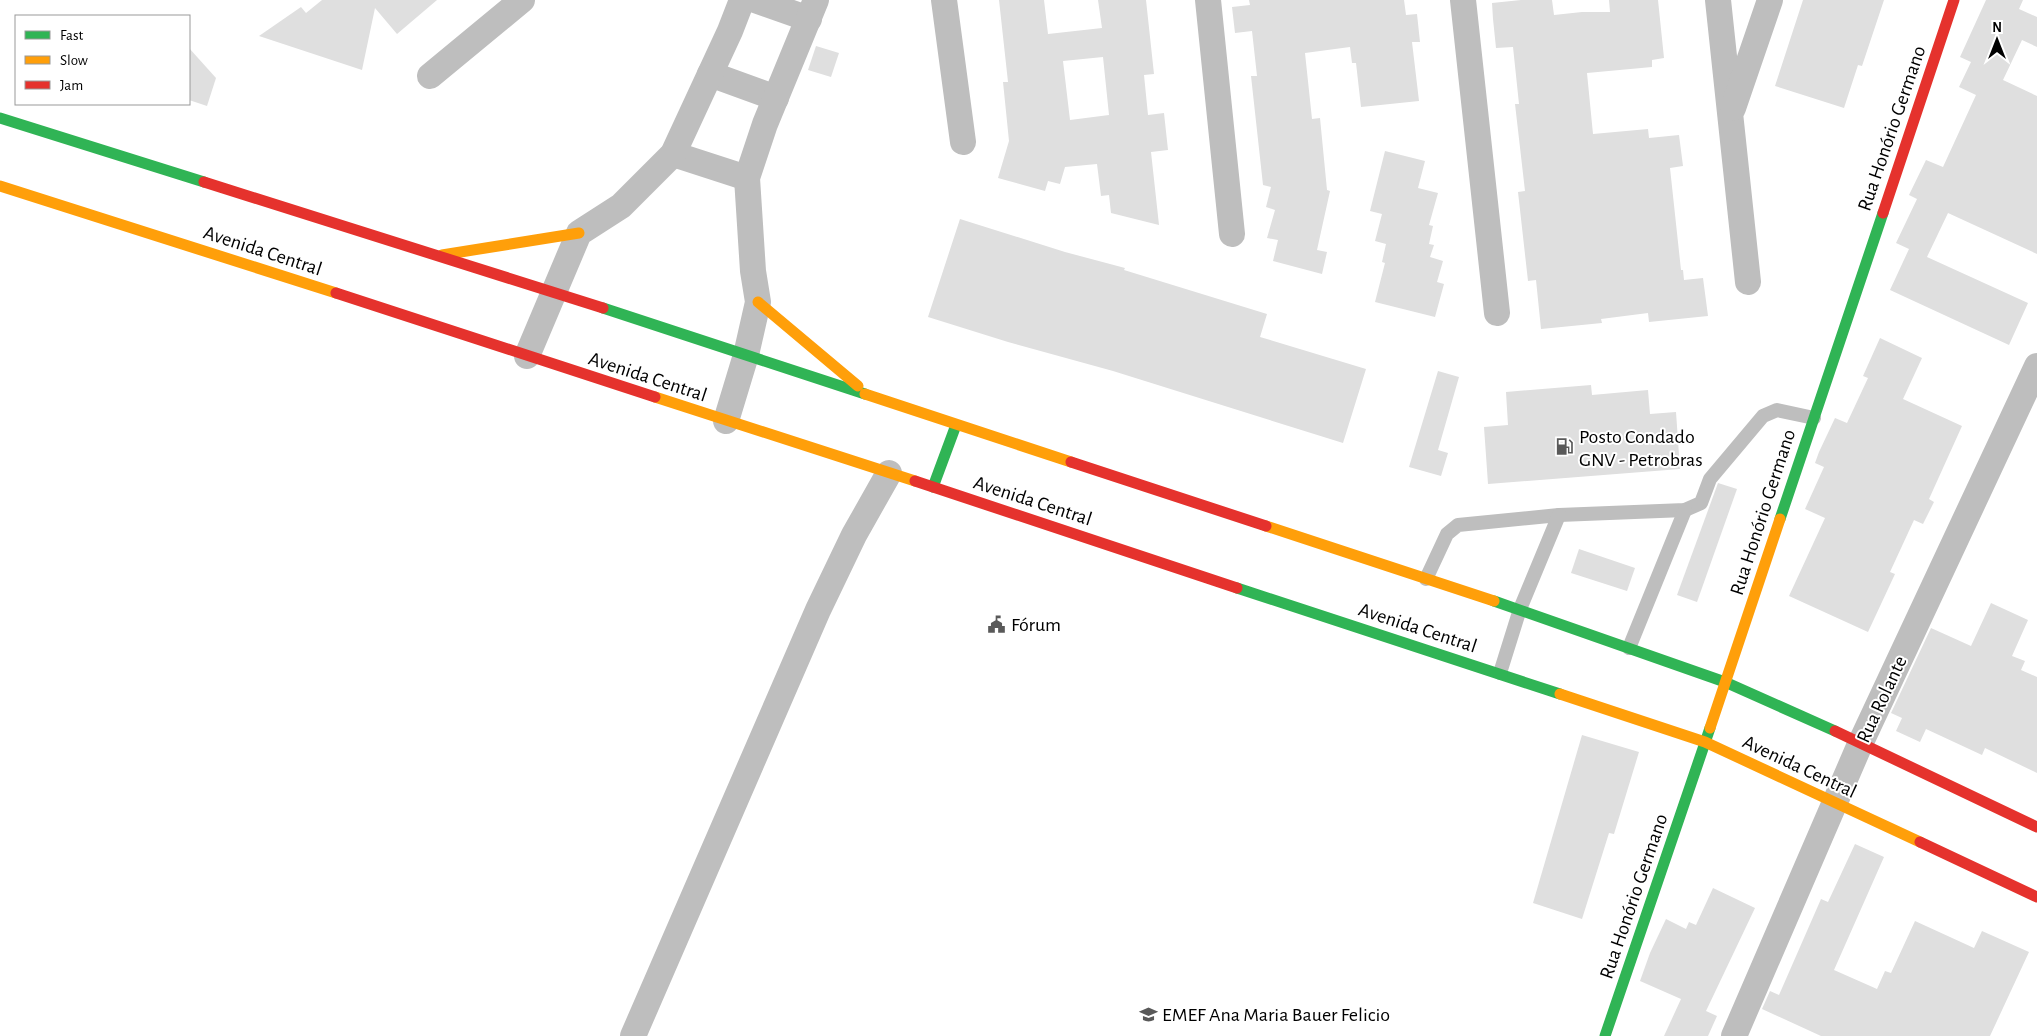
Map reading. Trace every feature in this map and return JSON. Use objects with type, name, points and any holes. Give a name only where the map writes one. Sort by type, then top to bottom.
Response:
[{"type":"main road","name":"Rua Honório Germano","points":[[1604,1036],[1705,742],[1954,0]]},
{"type":"main road","points":[[0,118],[554,292],[1520,609],[1725,682],[1860,742],[2037,827]]},
{"type":"main road","name":"Avenida Central","points":[[0,186],[307,283],[726,421],[934,487],[1705,742],[2037,897]]},
{"type":"main road","points":[[436,256],[579,233]]},
{"type":"main road","points":[[758,302],[869,395]]},
{"type":"main road","points":[[934,487],[956,424]]},
{"type":"street","points":[[430,76],[522,0]]},
{"type":"street","points":[[527,356],[579,233],[621,206],[673,154],[742,0]]},
{"type":"street","points":[[726,421],[746,355],[758,302],[753,271],[747,178],[765,124],[812,10],[755,0]]},
{"type":"street","points":[[944,0],[963,142]]},
{"type":"street","points":[[1208,0],[1232,234]]},
{"type":"street","points":[[1463,0],[1497,313]]},
{"type":"street","points":[[1718,0],[1748,282]]},
{"type":"street","points":[[1731,115],[1770,0]]},
{"type":"street","points":[[710,74],[776,98]]},
{"type":"street","points":[[673,154],[747,178]]},
{"type":"street","name":"Rua Rolante","points":[[1734,1036],[1860,742],[2037,366]]},
{"type":"street","points":[[633,1036],[818,610],[854,535],[890,473]]},
{"type":"lane","points":[[1426,579],[1447,534],[1458,525],[1559,515],[1685,510],[1701,503],[1710,479],[1763,416],[1777,410],[1814,418]]},
{"type":"lane","points":[[1629,648],[1685,510]]},
{"type":"lane","points":[[1500,673],[1520,609],[1559,515]]},
{"type":"building","points":[[322,0],[437,0],[397,34],[375,8],[362,70],[259,36],[301,7],[306,13]]},
{"type":"building","points":[[999,0],[1044,0],[1048,34],[1102,28],[1098,0],[1146,0],[1154,74],[1144,75],[1148,115],[1164,113],[1168,150],[1151,152],[1159,225],[1111,213],[1109,195],[1101,196],[1097,164],[1065,167],[1060,184],[1048,181],[1045,191],[998,178],[1009,141],[1003,82],[1008,82]],"holes":[[[1103,57],[1109,115],[1070,120],[1063,61]]]},
{"type":"building","points":[[1249,0],[1404,0],[1406,15],[1417,14],[1420,42],[1412,42],[1419,101],[1361,107],[1356,63],[1352,63],[1350,47],[1305,53],[1312,119],[1320,118],[1327,190],[1330,191],[1317,250],[1327,252],[1322,274],[1273,261],[1278,240],[1267,238],[1275,210],[1266,207],[1271,187],[1263,185],[1251,76],[1257,76],[1252,31],[1235,33],[1232,7],[1250,5]]},
{"type":"building","points":[[1521,0],[1552,0],[1554,15],[1610,12],[1609,0],[1658,0],[1664,58],[1652,60],[1652,67],[1587,73],[1593,134],[1648,129],[1649,138],[1679,135],[1683,166],[1670,168],[1681,270],[1683,270],[1684,280],[1703,278],[1708,316],[1649,322],[1648,313],[1601,319],[1602,323],[1541,329],[1536,280],[1528,281],[1518,192],[1525,191],[1515,104],[1519,104],[1513,47],[1496,48],[1492,3]]},
{"type":"building","points":[[1803,0],[1884,0],[1862,66],[1858,65],[1844,108],[1775,86]]},
{"type":"building","points":[[1986,0],[2023,0],[2019,9],[2037,17],[2037,47],[2022,40],[2003,80],[2037,96],[2037,254],[1948,213],[1927,257],[2028,303],[2009,345],[1890,290],[1909,249],[1896,243],[1917,199],[1909,195],[1926,160],[1943,167],[1976,95],[1959,87],[1971,62],[1960,57]]},
{"type":"building","points":[[816,46],[839,53],[831,77],[808,70]]},
{"type":"building","points":[[190,49],[216,78],[207,106],[190,100]]},
{"type":"building","points":[[1385,151],[1425,161],[1418,188],[1438,193],[1429,225],[1433,226],[1429,244],[1434,245],[1430,257],[1443,261],[1437,282],[1444,284],[1435,317],[1375,302],[1385,263],[1382,262],[1386,244],[1375,241],[1382,214],[1370,211]]},
{"type":"building","points":[[960,219],[1065,252],[1125,268],[1124,270],[1267,314],[1260,337],[1366,369],[1343,443],[1113,371],[1008,342],[928,317]]},
{"type":"building","points":[[1880,338],[1922,358],[1903,399],[1962,426],[1929,499],[1934,502],[1923,524],[1914,520],[1890,572],[1895,574],[1868,632],[1789,596],[1825,518],[1805,509],[1824,467],[1815,463],[1835,418],[1847,423],[1868,378],[1863,376]]},
{"type":"building","points":[[1438,371],[1459,377],[1438,450],[1448,453],[1441,476],[1409,467]]},
{"type":"building","points":[[1591,385],[1592,395],[1648,390],[1650,414],[1676,412],[1680,469],[1488,484],[1484,427],[1508,425],[1506,392]]},
{"type":"building","points":[[1718,483],[1737,489],[1697,602],[1677,595]]},
{"type":"building","points":[[1579,549],[1635,568],[1627,591],[1571,573]]},
{"type":"building","points":[[1991,603],[2028,620],[2012,656],[2025,661],[2021,670],[2037,677],[2037,773],[1985,748],[1982,755],[1926,729],[1920,742],[1896,731],[1902,718],[1891,713],[1931,628],[1971,646]]},
{"type":"building","points":[[1582,735],[1639,752],[1614,834],[1609,833],[1582,919],[1533,903]]},
{"type":"building","points":[[1855,844],[1884,857],[1834,970],[1877,989],[1885,971],[1891,973],[1915,921],[1974,948],[1982,931],[2029,952],[1990,1036],[1821,1036],[1762,1009],[1770,991],[1779,995],[1821,899],[1828,902]]},
{"type":"building","points":[[1713,888],[1755,908],[1706,1011],[1717,1016],[1708,1036],[1664,1036],[1681,999],[1640,981],[1650,953],[1666,919],[1686,929],[1689,922],[1696,925]]},
{"type":"traffic: fast","points":[[0,118],[204,182]]},
{"type":"traffic: fast","points":[[1780,519],[1883,213]]},
{"type":"traffic: fast","points":[[603,308],[865,394]]},
{"type":"traffic: fast","points":[[933,487],[956,425]]},
{"type":"traffic: fast","points":[[1237,588],[1560,694]]},
{"type":"traffic: fast","points":[[1494,601],[1725,682],[1835,731]]},
{"type":"traffic: fast","points":[[1605,1036],[1710,728]]},
{"type":"traffic: slow","points":[[0,186],[336,293]]},
{"type":"traffic: slow","points":[[442,255],[579,233]]},
{"type":"traffic: slow","points":[[758,302],[858,386]]},
{"type":"traffic: slow","points":[[865,394],[1071,462]]},
{"type":"traffic: slow","points":[[655,397],[915,481]]},
{"type":"traffic: slow","points":[[1710,728],[1780,519]]},
{"type":"traffic: slow","points":[[1266,526],[1494,601]]},
{"type":"traffic: slow","points":[[1560,694],[1705,742],[1920,842]]},
{"type":"traffic: jam","points":[[1883,213],[1954,0]]},
{"type":"traffic: jam","points":[[204,182],[603,308]]},
{"type":"traffic: jam","points":[[336,293],[655,397]]},
{"type":"traffic: jam","points":[[1071,462],[1266,526]]},
{"type":"traffic: jam","points":[[915,481],[1237,588]]},
{"type":"traffic: jam","points":[[1835,731],[2037,827]]},
{"type":"traffic: jam","points":[[1920,842],[2037,897]]},
{"type":"place","name":"Posto Condado GNV - Petrobras","points":[[1565,447]]},
{"type":"place","name":"Fórum","points":[[997,624]]},
{"type":"place","name":"EMEF Ana Maria Bauer Felicio","points":[[1148,1014]]}]
